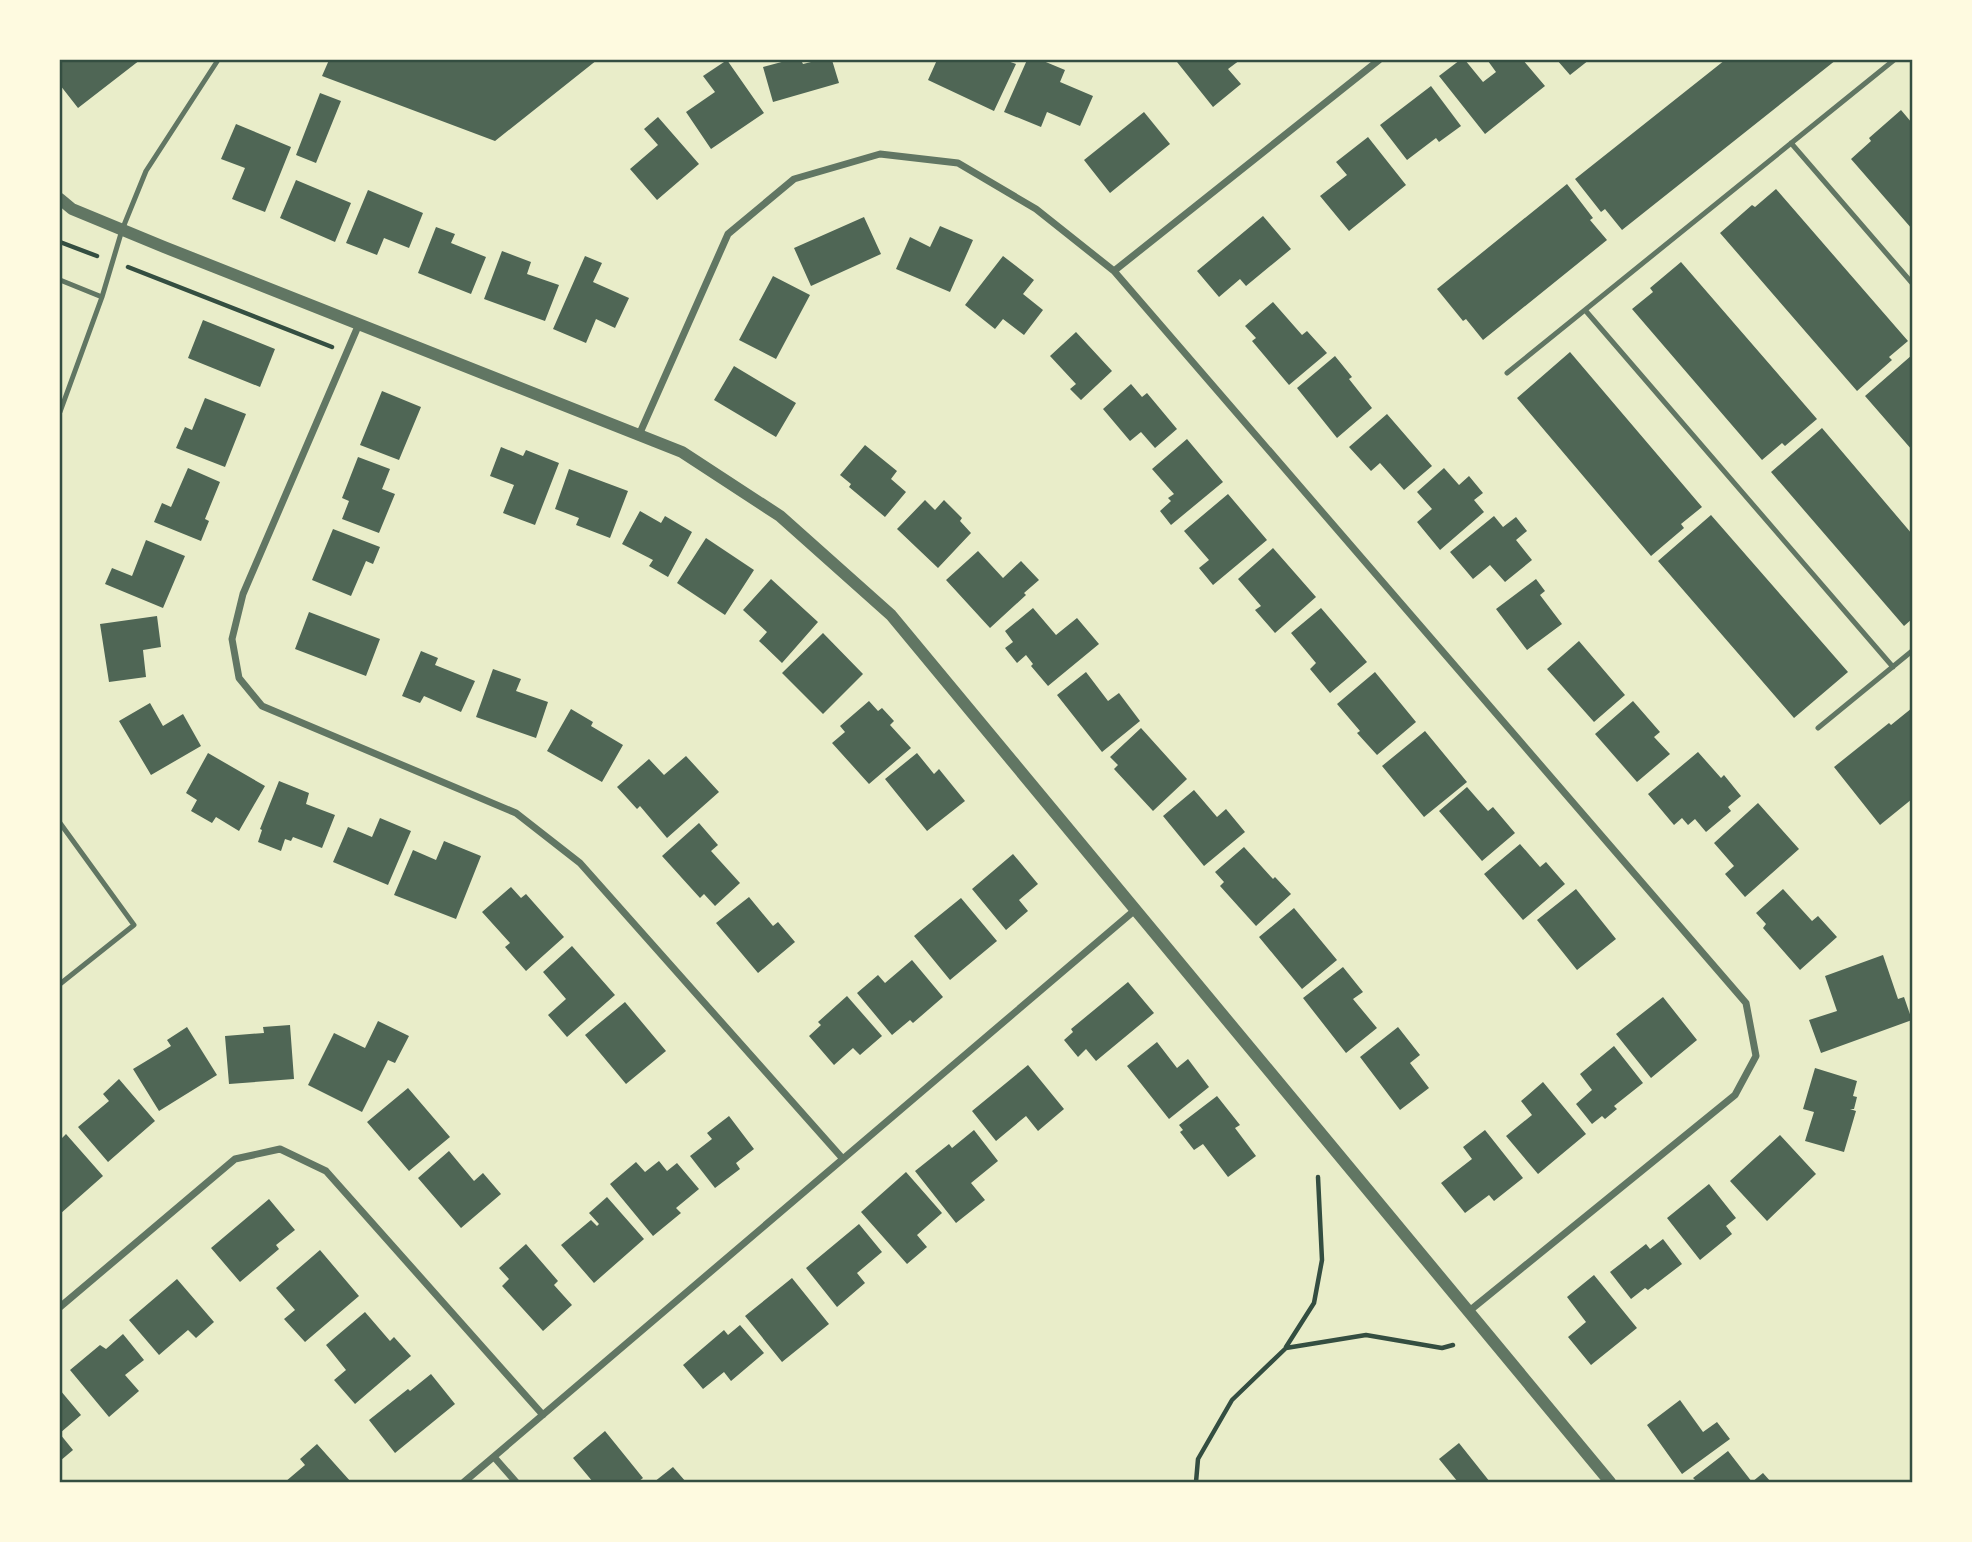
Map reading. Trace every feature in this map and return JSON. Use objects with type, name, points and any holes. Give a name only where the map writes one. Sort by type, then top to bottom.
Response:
[{"type":"street","points":[[1114,271],[1379,60]]},
{"type":"street","points":[[639,435],[728,234],[794,178],[880,153],[958,163],[1036,209],[1114,271],[1746,1003],[1756,1056],[1735,1095],[1468,1312]]},
{"type":"street","points":[[60,199],[72,209],[682,452],[780,516],[891,615],[1609,1482]]},
{"type":"street","points":[[359,324],[243,594],[232,639],[239,678],[262,706],[516,813],[580,863],[843,1159]]},
{"type":"street","points":[[464,1482],[1135,910]]},
{"type":"street","points":[[60,1307],[235,1159],[280,1149],[326,1171],[543,1415]]},
{"type":"street","points":[[494,1457],[516,1482]]},
{"type":"lane","points":[[60,412],[102,297],[122,229],[146,171],[218,60]]},
{"type":"lane","points":[[1507,373],[1894,60]]},
{"type":"lane","points":[[1791,143],[1913,283]]},
{"type":"lane","points":[[60,279],[102,297]]},
{"type":"lane","points":[[1585,310],[1893,667]]},
{"type":"lane","points":[[1818,728],[1913,651]]},
{"type":"lane","points":[[60,823],[134,925],[60,984]]},
{"type":"path","points":[[60,242],[347,353]]},
{"type":"path","points":[[1196,1482],[1198,1459],[1232,1399],[1286,1348],[1314,1303],[1322,1260],[1318,1177]]},
{"type":"path","points":[[1286,1348],[1367,1335],[1442,1348],[1453,1345]]},
{"type":"building","points":[[60,60],[140,60],[78,108],[60,85]]},
{"type":"building","points":[[329,60],[597,60],[495,141],[322,76]]},
{"type":"building","points":[[727,60],[764,113],[711,149],[686,112],[715,92],[703,76]]},
{"type":"building","points":[[789,60],[801,60],[803,64],[832,60],[839,83],[773,102],[763,67]]},
{"type":"building","points":[[937,60],[1005,60],[1016,64],[994,111],[928,80]]},
{"type":"building","points":[[1027,60],[1041,60],[1065,70],[1060,82],[1093,96],[1080,126],[1047,112],[1041,127],[1004,112]]},
{"type":"building","points":[[1240,60],[1228,69],[1241,84],[1213,107],[1177,62]]},
{"type":"building","points":[[1460,60],[1465,60],[1483,82],[1496,72],[1489,60],[1523,60],[1545,86],[1485,134],[1439,76]]},
{"type":"building","points":[[1557,60],[1589,60],[1570,75]]},
{"type":"building","points":[[1725,60],[1836,60],[1622,230],[1605,209],[1601,212],[1575,179]]},
{"type":"building","points":[[1431,86],[1461,126],[1439,142],[1436,138],[1407,160],[1380,125]]},
{"type":"building","points":[[320,93],[341,101],[316,163],[296,155]]},
{"type":"building","points":[[1901,110],[1912,123],[1912,229],[1851,159],[1871,141],[1869,138]]},
{"type":"building","points":[[1144,112],[1170,144],[1110,193],[1084,160]]},
{"type":"building","points":[[658,117],[699,164],[657,200],[630,169],[658,145],[644,129]]},
{"type":"building","points":[[236,124],[291,147],[265,212],[232,199],[245,168],[221,159]]},
{"type":"building","points":[[1368,137],[1406,185],[1349,231],[1320,196],[1347,175],[1336,162]]},
{"type":"building","points":[[296,180],[351,203],[335,242],[280,218]]},
{"type":"building","points":[[1567,184],[1593,218],[1590,220],[1607,240],[1483,340],[1466,319],[1463,321],[1437,289]]},
{"type":"building","points":[[1776,189],[1908,341],[1889,357],[1892,360],[1857,391],[1720,233],[1752,205],[1755,207]]},
{"type":"building","points":[[368,190],[423,213],[409,248],[384,238],[377,255],[346,243]]},
{"type":"building","points":[[1263,216],[1291,249],[1246,286],[1240,279],[1219,297],[1197,271]]},
{"type":"building","points":[[864,217],[881,254],[811,286],[794,248]]},
{"type":"building","points":[[940,226],[973,240],[950,292],[896,269],[910,237],[930,247]]},
{"type":"building","points":[[436,227],[455,234],[451,243],[486,257],[471,294],[418,273]]},
{"type":"building","points":[[502,251],[531,262],[527,274],[559,285],[545,321],[484,299]]},
{"type":"building","points":[[585,256],[602,263],[593,282],[629,298],[615,328],[596,319],[586,343],[553,329]]},
{"type":"building","points":[[1003,256],[1034,280],[1023,294],[1043,310],[1024,335],[1003,319],[995,329],[965,305]]},
{"type":"building","points":[[1681,262],[1817,419],[1785,446],[1782,443],[1762,460],[1632,309],[1653,292],[1650,288]]},
{"type":"building","points":[[773,276],[810,295],[776,359],[739,340]]},
{"type":"building","points":[[1273,302],[1302,335],[1307,331],[1327,353],[1289,385],[1252,341],[1256,338],[1245,326]]},
{"type":"building","points":[[203,320],[275,349],[260,387],[188,358]]},
{"type":"building","points":[[1076,332],[1112,371],[1081,400],[1070,389],[1076,384],[1050,356]]},
{"type":"building","points":[[1570,352],[1702,507],[1681,524],[1684,528],[1651,556],[1517,398]]},
{"type":"building","points":[[1912,355],[1912,450],[1865,396]]},
{"type":"building","points":[[1335,356],[1372,408],[1337,438],[1297,388]]},
{"type":"building","points":[[734,366],[796,403],[776,437],[714,400]]},
{"type":"building","points":[[1131,384],[1142,397],[1147,393],[1177,429],[1155,448],[1141,432],[1130,441],[1103,409]]},
{"type":"building","points":[[382,391],[421,407],[399,460],[360,445]]},
{"type":"building","points":[[205,398],[246,414],[225,467],[176,448],[185,427],[192,430]]},
{"type":"building","points":[[1387,414],[1432,466],[1404,490],[1380,463],[1371,471],[1349,447]]},
{"type":"building","points":[[1822,428],[1912,534],[1912,619],[1904,626],[1771,472]]},
{"type":"building","points":[[1187,439],[1223,482],[1171,525],[1160,511],[1171,501],[1168,498],[1174,494],[1152,469]]},
{"type":"building","points":[[865,445],[897,471],[891,479],[906,492],[885,517],[849,487],[851,484],[840,475]]},
{"type":"building","points":[[501,447],[523,456],[526,450],[559,463],[535,525],[503,513],[514,485],[490,476]]},
{"type":"building","points":[[358,457],[390,469],[382,489],[395,494],[379,533],[342,519],[349,501],[342,498]]},
{"type":"building","points":[[188,468],[220,482],[205,519],[209,521],[201,541],[154,522],[162,503],[171,507]]},
{"type":"building","points":[[1444,468],[1459,485],[1469,476],[1483,493],[1474,500],[1484,512],[1440,550],[1417,522],[1432,509],[1417,492]]},
{"type":"building","points":[[569,469],[628,491],[610,538],[576,525],[579,518],[555,509]]},
{"type":"building","points":[[1228,494],[1267,540],[1213,585],[1199,568],[1209,560],[1184,531]]},
{"type":"building","points":[[925,500],[935,510],[944,500],[962,518],[960,521],[971,533],[938,568],[897,529]]},
{"type":"building","points":[[640,511],[661,523],[665,516],[692,532],[668,577],[649,566],[653,560],[622,544]]},
{"type":"building","points":[[1711,515],[1848,672],[1794,718],[1658,561]]},
{"type":"building","points":[[1494,516],[1503,527],[1516,517],[1527,531],[1516,540],[1532,560],[1505,582],[1490,565],[1473,579],[1450,552]]},
{"type":"building","points":[[333,529],[380,547],[373,564],[366,561],[351,596],[312,580]]},
{"type":"building","points":[[706,538],[754,570],[725,615],[677,583]]},
{"type":"building","points":[[146,540],[185,556],[163,608],[105,584],[112,568],[132,576]]},
{"type":"building","points":[[1273,548],[1316,597],[1275,633],[1255,610],[1261,606],[1238,579]]},
{"type":"building","points":[[978,551],[1003,578],[1021,561],[1039,580],[990,628],[946,580]]},
{"type":"building","points":[[771,579],[818,622],[782,663],[759,641],[767,632],[743,610]]},
{"type":"building","points":[[1536,579],[1545,591],[1540,595],[1562,624],[1527,650],[1496,609]]},
{"type":"building","points":[[1033,608],[1056,635],[1077,618],[1099,644],[1048,686],[1031,666],[1033,664],[1026,655],[1017,663],[1005,648],[1013,642],[1005,631]]},
{"type":"building","points":[[1321,608],[1367,662],[1330,693],[1310,669],[1316,663],[1291,633]]},
{"type":"building","points":[[309,612],[380,639],[366,676],[295,649]]},
{"type":"building","points":[[157,616],[161,647],[143,650],[146,677],[109,682],[100,624]]},
{"type":"building","points":[[823,633],[863,674],[823,714],[782,673]]},
{"type":"building","points":[[1579,641],[1625,695],[1594,722],[1547,669]]},
{"type":"building","points":[[421,651],[438,658],[435,665],[475,681],[461,712],[424,696],[420,703],[402,696]]},
{"type":"building","points":[[493,669],[521,679],[516,691],[548,702],[536,738],[476,717]]},
{"type":"building","points":[[1086,672],[1108,701],[1119,693],[1140,721],[1102,752],[1057,695]]},
{"type":"building","points":[[1375,672],[1416,722],[1377,755],[1357,733],[1360,731],[1337,704]]},
{"type":"building","points":[[869,701],[878,711],[882,708],[894,721],[890,725],[911,748],[869,784],[832,743],[845,732],[840,726]]},
{"type":"building","points":[[1633,701],[1660,732],[1654,737],[1670,754],[1637,782],[1595,734]]},
{"type":"building","points":[[150,703],[163,726],[183,714],[201,746],[151,775],[119,721]]},
{"type":"building","points":[[1912,708],[1912,799],[1880,825],[1834,767]]},
{"type":"building","points":[[571,709],[593,722],[591,726],[623,745],[602,782],[547,751]]},
{"type":"building","points":[[1141,728],[1187,779],[1153,811],[1114,769],[1118,765],[1110,757]]},
{"type":"building","points":[[1425,731],[1467,782],[1424,817],[1382,766]]},
{"type":"building","points":[[1698,752],[1721,778],[1724,775],[1741,796],[1728,807],[1731,811],[1706,832],[1695,819],[1688,825],[1682,818],[1674,825],[1648,794]]},
{"type":"building","points":[[208,753],[265,786],[239,831],[216,817],[212,823],[191,811],[197,800],[186,793]]},
{"type":"building","points":[[917,753],[934,774],[939,769],[965,801],[927,831],[885,779]]},
{"type":"building","points":[[686,756],[719,792],[667,838],[640,806],[637,809],[617,787],[649,759],[664,775]]},
{"type":"building","points":[[279,781],[309,793],[306,804],[335,815],[322,848],[293,837],[291,841],[285,839],[281,851],[258,842],[262,830],[260,829]]},
{"type":"building","points":[[1467,787],[1488,811],[1493,807],[1515,833],[1482,861],[1439,811]]},
{"type":"building","points":[[1194,790],[1217,817],[1226,809],[1245,832],[1204,866],[1163,816]]},
{"type":"building","points":[[1758,803],[1799,849],[1745,897],[1725,874],[1734,866],[1714,843]]},
{"type":"building","points":[[380,818],[411,831],[388,885],[333,862],[348,827],[372,837]]},
{"type":"building","points":[[699,823],[718,845],[711,851],[740,883],[715,906],[704,894],[700,898],[662,856]]},
{"type":"building","points":[[444,841],[481,856],[456,919],[394,895],[413,850],[436,860]]},
{"type":"building","points":[[1520,844],[1540,867],[1546,862],[1565,884],[1523,920],[1484,874]]},
{"type":"building","points":[[1244,847],[1273,879],[1275,877],[1291,894],[1256,926],[1220,886],[1224,882],[1215,872]]},
{"type":"building","points":[[1013,854],[1038,884],[1019,900],[1028,911],[1006,930],[972,889]]},
{"type":"building","points":[[511,887],[521,898],[526,894],[564,937],[526,971],[505,947],[510,943],[482,912]]},
{"type":"building","points":[[1576,889],[1616,939],[1577,970],[1537,920]]},
{"type":"building","points":[[1783,889],[1812,921],[1818,916],[1837,937],[1800,970],[1763,928],[1766,924],[1756,913]]},
{"type":"building","points":[[749,897],[773,926],[778,922],[795,942],[758,973],[716,923]]},
{"type":"building","points":[[961,898],[997,941],[950,980],[914,936]]},
{"type":"building","points":[[1294,908],[1337,960],[1302,989],[1259,937]]},
{"type":"building","points":[[572,946],[615,995],[567,1037],[548,1015],[566,999],[543,972]]},
{"type":"building","points":[[1883,955],[1898,999],[1904,997],[1912,1020],[1821,1053],[1809,1020],[1837,1011],[1825,976]]},
{"type":"building","points":[[912,960],[943,997],[913,1023],[910,1020],[892,1035],[857,993],[878,975],[885,983]]},
{"type":"building","points":[[1343,967],[1363,992],[1353,999],[1377,1028],[1346,1053],[1303,998]]},
{"type":"building","points":[[1128,982],[1154,1013],[1096,1061],[1086,1049],[1078,1057],[1064,1040],[1073,1032],[1071,1029]]},
{"type":"building","points":[[847,996],[882,1036],[860,1055],[853,1048],[834,1065],[809,1036],[821,1025],[818,1022]]},
{"type":"building","points":[[1663,997],[1697,1040],[1651,1078],[1616,1034]]},
{"type":"building","points":[[625,1002],[666,1051],[626,1084],[585,1035]]},
{"type":"building","points":[[378,1021],[409,1036],[395,1063],[388,1060],[362,1112],[308,1085],[334,1033],[365,1048]]},
{"type":"building","points":[[290,1025],[294,1079],[229,1084],[225,1036],[264,1033],[263,1027]]},
{"type":"building","points":[[187,1027],[217,1075],[159,1111],[133,1069],[171,1046],[167,1040]]},
{"type":"building","points":[[1398,1027],[1420,1055],[1410,1063],[1429,1088],[1400,1110],[1360,1057]]},
{"type":"building","points":[[1157,1042],[1177,1068],[1188,1059],[1209,1087],[1169,1119],[1127,1066]]},
{"type":"building","points":[[1614,1046],[1643,1083],[1614,1106],[1617,1109],[1605,1119],[1602,1116],[1592,1124],[1576,1104],[1592,1090],[1580,1074]]},
{"type":"building","points":[[1028,1065],[1064,1109],[1038,1131],[1026,1116],[996,1141],[972,1111]]},
{"type":"building","points":[[1815,1068],[1857,1081],[1853,1096],[1857,1097],[1854,1109],[1850,1109],[1856,1111],[1844,1152],[1805,1141],[1814,1112],[1803,1109]]},
{"type":"building","points":[[119,1079],[155,1121],[108,1162],[78,1127],[109,1101],[103,1094]]},
{"type":"building","points":[[1543,1082],[1586,1134],[1538,1174],[1506,1136],[1532,1115],[1521,1101]]},
{"type":"building","points":[[408,1088],[450,1137],[409,1171],[367,1122]]},
{"type":"building","points":[[1217,1096],[1240,1125],[1235,1128],[1256,1156],[1228,1177],[1203,1144],[1194,1150],[1180,1132],[1183,1130],[1179,1125]]},
{"type":"building","points":[[729,1116],[754,1149],[736,1163],[740,1169],[715,1188],[690,1156],[712,1139],[707,1133]]},
{"type":"building","points":[[974,1130],[998,1161],[971,1183],[985,1200],[956,1223],[915,1171],[949,1144],[952,1148]]},
{"type":"building","points":[[1485,1130],[1523,1178],[1494,1201],[1489,1195],[1465,1213],[1441,1183],[1472,1159],[1463,1147]]},
{"type":"building","points":[[66,1134],[103,1176],[60,1214],[60,1140]]},
{"type":"building","points":[[1780,1135],[1816,1174],[1767,1221],[1730,1181]]},
{"type":"building","points":[[449,1151],[474,1181],[483,1173],[501,1194],[461,1228],[418,1178]]},
{"type":"building","points":[[659,1161],[667,1171],[677,1163],[699,1189],[676,1208],[681,1213],[653,1236],[610,1184],[636,1162],[645,1172]]},
{"type":"building","points":[[906,1172],[942,1213],[917,1235],[927,1247],[907,1264],[861,1212]]},
{"type":"building","points":[[1709,1184],[1736,1218],[1726,1226],[1732,1234],[1700,1260],[1667,1218]]},
{"type":"building","points":[[607,1197],[644,1239],[594,1283],[561,1245],[591,1220],[597,1226],[599,1224],[589,1213]]},
{"type":"building","points":[[269,1199],[295,1230],[276,1245],[279,1249],[240,1282],[211,1248]]},
{"type":"building","points":[[859,1224],[882,1252],[857,1273],[865,1283],[837,1307],[806,1268]]},
{"type":"building","points":[[1663,1239],[1682,1264],[1648,1290],[1645,1288],[1631,1299],[1610,1272],[1646,1244],[1650,1249]]},
{"type":"building","points":[[526,1244],[558,1281],[554,1285],[572,1305],[543,1331],[502,1286],[509,1279],[499,1268]]},
{"type":"building","points":[[320,1250],[359,1296],[305,1342],[284,1319],[295,1310],[276,1288]]},
{"type":"building","points":[[1594,1275],[1637,1328],[1591,1365],[1568,1337],[1586,1322],[1567,1297]]},
{"type":"building","points":[[792,1278],[829,1324],[782,1362],[745,1316]]},
{"type":"building","points":[[177,1279],[214,1322],[196,1338],[188,1330],[159,1355],[129,1320]]},
{"type":"building","points":[[365,1312],[390,1341],[394,1337],[411,1356],[355,1404],[334,1380],[346,1370],[326,1345]]},
{"type":"building","points":[[740,1325],[764,1353],[731,1381],[724,1372],[703,1389],[683,1365],[724,1330],[728,1335]]},
{"type":"building","points":[[123,1334],[144,1360],[125,1375],[139,1391],[109,1417],[70,1370],[100,1345],[106,1349]]},
{"type":"building","points":[[431,1374],[455,1404],[395,1453],[369,1420]]},
{"type":"building","points":[[60,1390],[81,1415],[60,1433]]},
{"type":"building","points":[[1680,1400],[1703,1432],[1717,1422],[1730,1439],[1682,1474],[1647,1425]]},
{"type":"building","points":[[605,1431],[643,1478],[638,1482],[593,1482],[573,1458]]},
{"type":"building","points":[[60,1434],[73,1450],[60,1461]]},
{"type":"building","points":[[1459,1443],[1490,1482],[1458,1482],[1439,1459]]},
{"type":"building","points":[[317,1444],[351,1482],[285,1482],[305,1465],[300,1459]]},
{"type":"building","points":[[1728,1451],[1752,1482],[1697,1482],[1693,1478]]},
{"type":"building","points":[[673,1467],[686,1482],[654,1482]]},
{"type":"building","points":[[1763,1473],[1771,1482],[1752,1482]]}]
